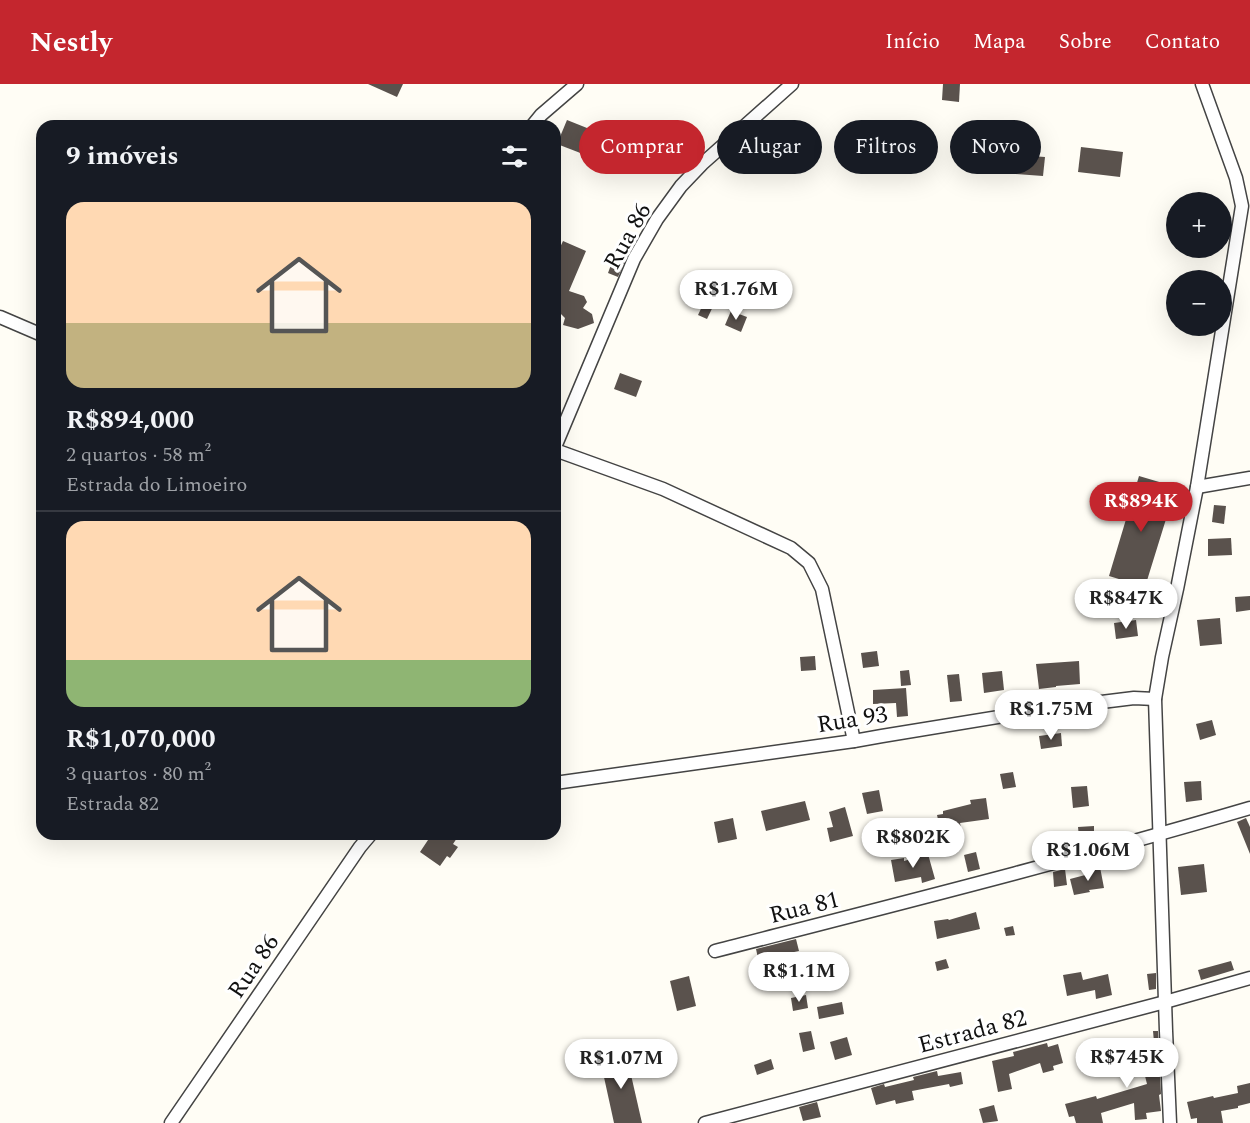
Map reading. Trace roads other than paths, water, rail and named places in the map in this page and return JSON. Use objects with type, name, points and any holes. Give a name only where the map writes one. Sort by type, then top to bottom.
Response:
[{"type":"street","points":[[537,120],[577,84]]},
{"type":"street","name":"Rua 86","points":[[561,434],[634,259],[657,219],[681,186],[702,164],[792,84]]},
{"type":"street","points":[[1170,1123],[1155,699],[1197,487],[1246,205],[1202,84]]},
{"type":"street","points":[[0,317],[36,332]]},
{"type":"street","points":[[561,450],[663,489],[791,548],[809,563],[822,590],[854,741]]},
{"type":"street","points":[[1197,487],[1250,478]]},
{"type":"street","name":"Rua 93","points":[[561,782],[854,741],[1053,708],[1134,698],[1155,699]]},
{"type":"street","name":"Rua 81","points":[[715,951],[1160,835],[1250,808]]},
{"type":"street","name":"Rua 86","points":[[171,1123],[366,840]]},
{"type":"street","name":"Estrada 82","points":[[705,1123],[1250,978]]}]
